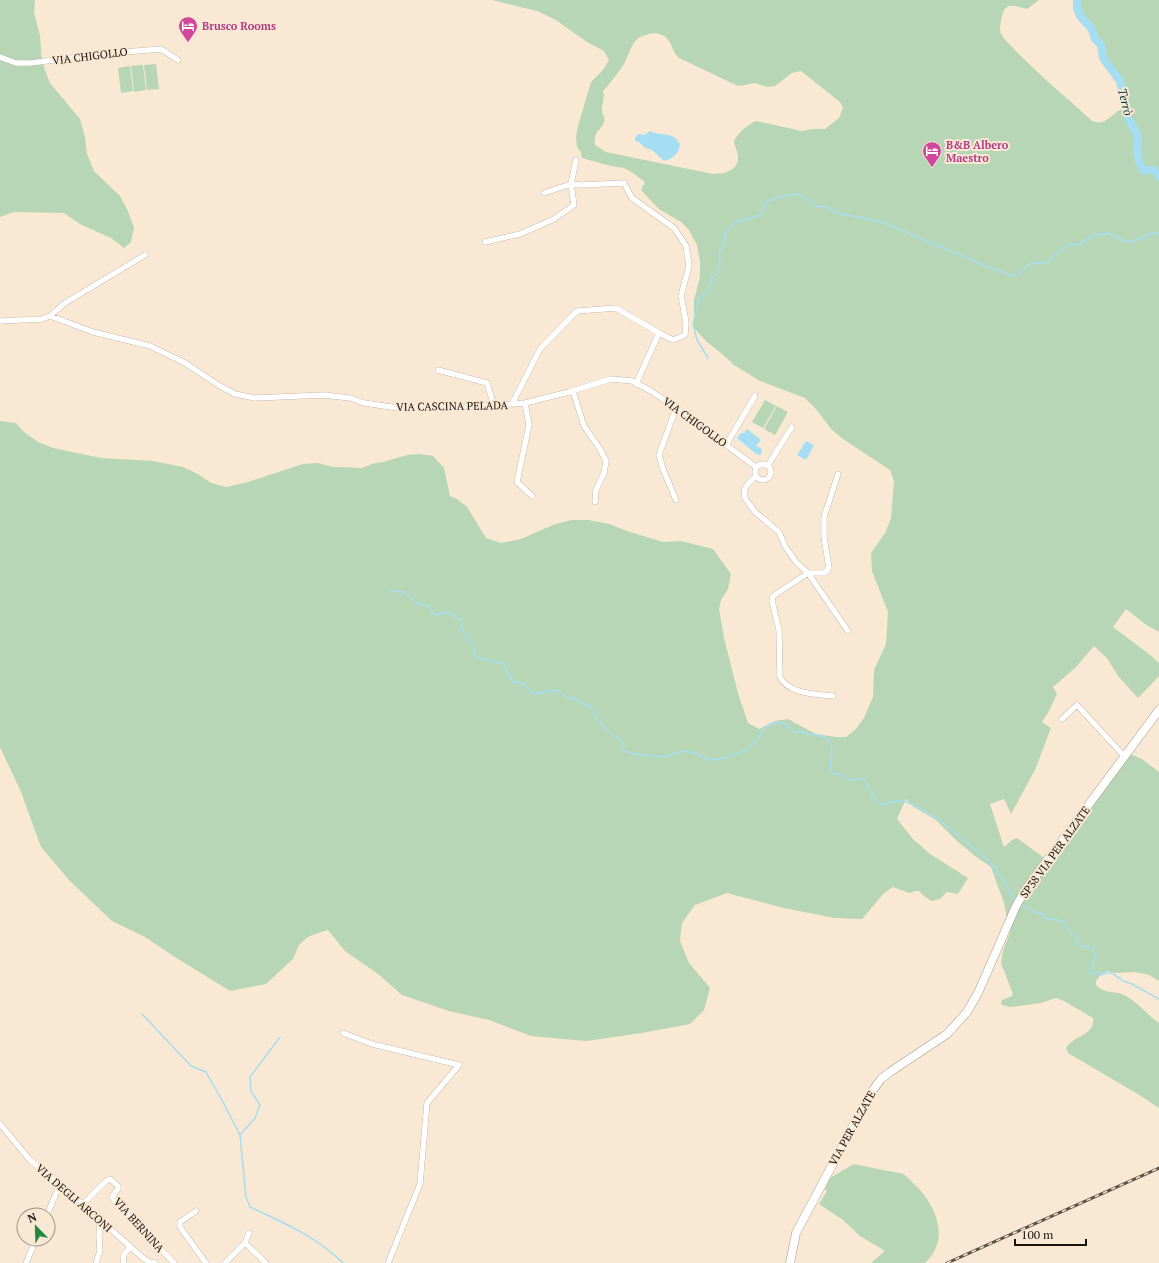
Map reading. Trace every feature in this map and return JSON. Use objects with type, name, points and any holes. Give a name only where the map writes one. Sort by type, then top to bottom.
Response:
[{"type":"street","name":"VIA CHIGOLLO","points":[[0,57],[16,62],[30,63],[112,53],[162,49],[178,60]]},
{"type":"street","points":[[485,242],[520,234],[554,219],[574,205],[571,184],[576,160]]},
{"type":"street","points":[[512,404],[540,349],[576,311],[616,308],[673,340],[684,335],[686,322],[681,296],[689,266],[686,246],[674,228],[632,198],[624,183],[571,184],[544,193]]},
{"type":"street","points":[[0,321],[42,319],[50,316],[65,303],[145,255]]},
{"type":"street","name":"VIA CASCINA PELADA","points":[[50,316],[93,332],[150,346],[185,363],[235,394],[255,398],[324,395],[350,398],[364,404],[398,408],[494,406],[525,403],[573,391],[611,379],[634,382]]},
{"type":"street","points":[[634,382],[659,333]]},
{"type":"street","points":[[438,370],[487,383],[494,406]]},
{"type":"street","name":"VIA CHIGOLLO","points":[[634,382],[651,391],[676,408],[756,467]]},
{"type":"street","points":[[573,391],[584,426],[600,449],[606,461],[604,474],[596,490],[595,502]]},
{"type":"street","points":[[726,444],[756,396]]},
{"type":"street","points":[[525,403],[528,425],[517,482],[532,496]]},
{"type":"street","points":[[676,408],[659,455],[663,469],[676,500]]},
{"type":"street","points":[[768,465],[792,427]]},
{"type":"street","points":[[761,464],[768,465],[772,470],[771,475],[767,479],[761,480],[756,476],[756,467],[761,464]]},
{"type":"street","points":[[833,696],[814,694],[795,689],[782,682],[780,677],[779,630],[772,601],[773,596],[808,574],[825,573],[829,568],[824,537],[824,517],[838,474]]},
{"type":"street","points":[[756,476],[747,485],[744,491],[746,498],[755,512],[779,532],[796,562],[808,574],[848,632]]},
{"type":"street","points":[[1062,719],[1077,705],[1125,757]]},
{"type":"street","name":"SP38 VIA PER ALZATE","points":[[957,1024],[978,993],[1016,906],[1026,889],[1159,710]]},
{"type":"street","name":"VIA PER ALZATE","points":[[790,1263],[796,1233],[870,1094],[882,1079],[890,1072],[936,1042],[957,1024]]},
{"type":"street","points":[[343,1033],[372,1044],[458,1065],[428,1103],[420,1184],[388,1263]]},
{"type":"street","name":"VIA DEGLI ARCONI","points":[[0,1124],[30,1160],[60,1184],[142,1258],[151,1263]]},
{"type":"street","name":"VIA BERNINA","points":[[82,1205],[106,1181],[110,1179],[118,1186],[118,1189],[113,1195],[113,1199],[174,1263]]},
{"type":"street","points":[[50,1207],[60,1184]]},
{"type":"street","points":[[196,1211],[180,1222],[180,1227],[206,1263]]},
{"type":"street","points":[[96,1263],[100,1251],[100,1221]]},
{"type":"street","points":[[225,1263],[245,1243],[249,1233]]},
{"type":"street","points":[[245,1243],[266,1263]]},
{"type":"street","points":[[26,1263],[33,1247]]},
{"type":"street","points":[[124,1263],[123,1256],[130,1247]]},
{"type":"green space","points":[[0,0],[35,0],[34,12],[40,36],[42,62],[50,83],[80,119],[85,137],[87,154],[94,171],[120,196],[128,211],[134,228],[131,242],[124,248],[111,238],[80,224],[64,213],[14,212],[0,217]]},
{"type":"green space","points":[[492,0],[1039,0],[1027,9],[1015,6],[1009,6],[1006,8],[1002,16],[1000,30],[1001,34],[1033,68],[1091,120],[1101,122],[1125,108],[1123,90],[1120,81],[1102,57],[1101,45],[1095,39],[1091,28],[1078,12],[1077,0],[1159,0],[1159,632],[1145,624],[1126,609],[1113,627],[1159,663],[1159,676],[1138,698],[1118,676],[1107,658],[1094,646],[1076,667],[1053,687],[1057,694],[1042,722],[1051,728],[1035,770],[1011,814],[1004,799],[990,804],[1004,847],[1012,840],[1017,838],[1047,860],[1125,752],[1142,759],[1159,772],[1159,981],[1149,975],[1135,972],[1116,973],[1108,971],[1101,974],[1096,981],[1096,985],[1105,991],[1122,994],[1127,997],[1159,1023],[1159,1108],[1068,1053],[1066,1048],[1068,1045],[1088,1031],[1092,1026],[1093,1018],[1056,998],[1041,1003],[1010,1007],[1002,1005],[1002,1000],[1012,996],[1013,994],[1001,963],[1003,951],[1010,933],[1004,903],[991,867],[957,841],[936,820],[912,806],[906,799],[897,819],[913,839],[930,854],[968,878],[958,894],[947,892],[940,899],[932,901],[919,891],[909,893],[893,887],[884,893],[862,919],[834,918],[784,908],[727,893],[695,905],[682,923],[680,941],[689,963],[710,988],[704,1010],[690,1024],[586,1041],[531,1036],[489,1020],[449,1011],[402,995],[378,974],[345,951],[328,930],[308,937],[299,945],[293,959],[266,984],[230,991],[145,937],[112,921],[69,880],[41,847],[21,792],[0,747],[0,421],[16,423],[24,432],[38,442],[53,448],[101,458],[153,461],[183,467],[198,474],[211,483],[226,487],[248,482],[303,464],[318,463],[333,467],[362,468],[407,455],[420,454],[433,456],[444,468],[450,496],[457,499],[467,507],[486,538],[501,543],[521,539],[553,525],[571,520],[588,520],[609,524],[663,542],[681,541],[713,549],[731,574],[728,589],[721,600],[719,609],[724,638],[738,693],[748,723],[759,729],[775,721],[788,719],[816,734],[846,737],[855,730],[864,718],[873,697],[874,670],[886,644],[888,612],[872,571],[871,553],[885,533],[891,518],[894,481],[890,470],[832,430],[816,409],[805,398],[760,381],[734,365],[707,342],[694,328],[694,300],[700,277],[700,262],[697,245],[689,230],[681,222],[659,209],[641,190],[645,182],[633,173],[624,168],[582,158],[581,152],[577,147],[576,136],[578,126],[591,82],[603,70],[609,60],[604,51],[587,42],[556,20],[537,11]],"holes":[[[654,33],[660,34],[668,39],[679,58],[738,86],[755,83],[767,87],[775,86],[792,73],[801,71],[840,102],[843,108],[839,118],[825,129],[802,131],[756,121],[744,129],[734,141],[738,155],[735,166],[728,172],[718,174],[606,152],[595,145],[596,134],[604,120],[602,110],[604,96],[603,91],[625,62],[634,42],[637,39],[647,35]]]},
{"type":"green space","points":[[156,64],[159,89],[147,90],[144,65]]},
{"type":"green space","points":[[143,65],[146,90],[134,92],[131,66]]},
{"type":"green space","points":[[130,66],[133,91],[121,93],[118,68]]},
{"type":"green space","points":[[765,400],[776,406],[763,428],[752,422]]},
{"type":"green space","points":[[777,406],[788,412],[775,435],[764,429]]},
{"type":"green space","points":[[854,1164],[903,1174],[922,1192],[934,1212],[938,1222],[939,1233],[933,1254],[925,1263],[871,1263],[885,1251],[860,1236],[843,1220],[819,1204],[827,1191],[825,1189],[830,1178]]},
{"type":"water","points":[[650,131],[674,137],[677,140],[680,145],[675,156],[664,161],[652,150],[645,148],[639,142],[635,141],[638,134],[644,135]]},
{"type":"water","points":[[747,429],[761,440],[756,446],[761,448],[762,452],[760,455],[756,454],[737,438]]},
{"type":"water","points":[[806,441],[814,445],[806,460],[797,455]]},
{"type":"waterway","name":"Terrò","points":[[1077,0],[1077,9],[1080,16],[1091,28],[1095,39],[1101,45],[1103,58],[1120,81],[1127,115],[1138,137],[1137,151],[1143,170],[1154,170],[1159,177]]},
{"type":"waterway","points":[[708,358],[697,340],[693,324],[699,299],[709,291],[711,279],[717,274],[720,264],[719,253],[724,242],[725,233],[735,223],[761,215],[767,201],[793,194],[801,195],[818,207],[826,206],[837,213],[882,222],[1013,276],[1018,275],[1027,266],[1033,263],[1044,263],[1048,261],[1069,244],[1078,245],[1092,236],[1108,233],[1128,242],[1140,239],[1151,233],[1156,233],[1159,235]]},
{"type":"waterway","points":[[391,591],[404,592],[419,604],[429,607],[435,615],[447,612],[455,616],[457,619],[461,619],[465,635],[473,645],[477,657],[504,664],[513,681],[523,684],[533,693],[543,693],[551,690],[559,691],[569,699],[573,698],[593,709],[596,718],[607,731],[622,741],[624,751],[635,754],[664,757],[684,751],[695,753],[709,760],[721,759],[745,751],[759,738],[764,728],[776,722],[783,723],[794,732],[802,731],[807,734],[825,738],[830,742],[832,747],[830,764],[833,774],[842,774],[850,780],[864,779],[874,797],[883,805],[895,801],[904,801],[918,807],[939,820],[987,859],[1002,878],[1015,901]]},
{"type":"waterway","points":[[1022,904],[1034,912],[1044,914],[1048,920],[1054,919],[1064,922],[1067,929],[1075,936],[1079,945],[1093,949],[1095,957],[1090,972],[1092,974],[1098,972],[1101,975],[1110,972],[1123,981],[1132,984],[1159,999]]},
{"type":"waterway","points":[[142,1014],[191,1066],[206,1072],[223,1102],[240,1135],[246,1197],[250,1207],[287,1224],[311,1238],[322,1245],[343,1263]]},
{"type":"waterway","points":[[240,1135],[255,1118],[260,1105],[251,1091],[250,1077],[280,1037]]},
{"type":"railway","points":[[947,1263],[1159,1168]]},
{"type":"place","name":"Brusco Rooms","points":[[188,43]]},
{"type":"place","name":"B&B Albero Maestro","points":[[932,168]]}]
